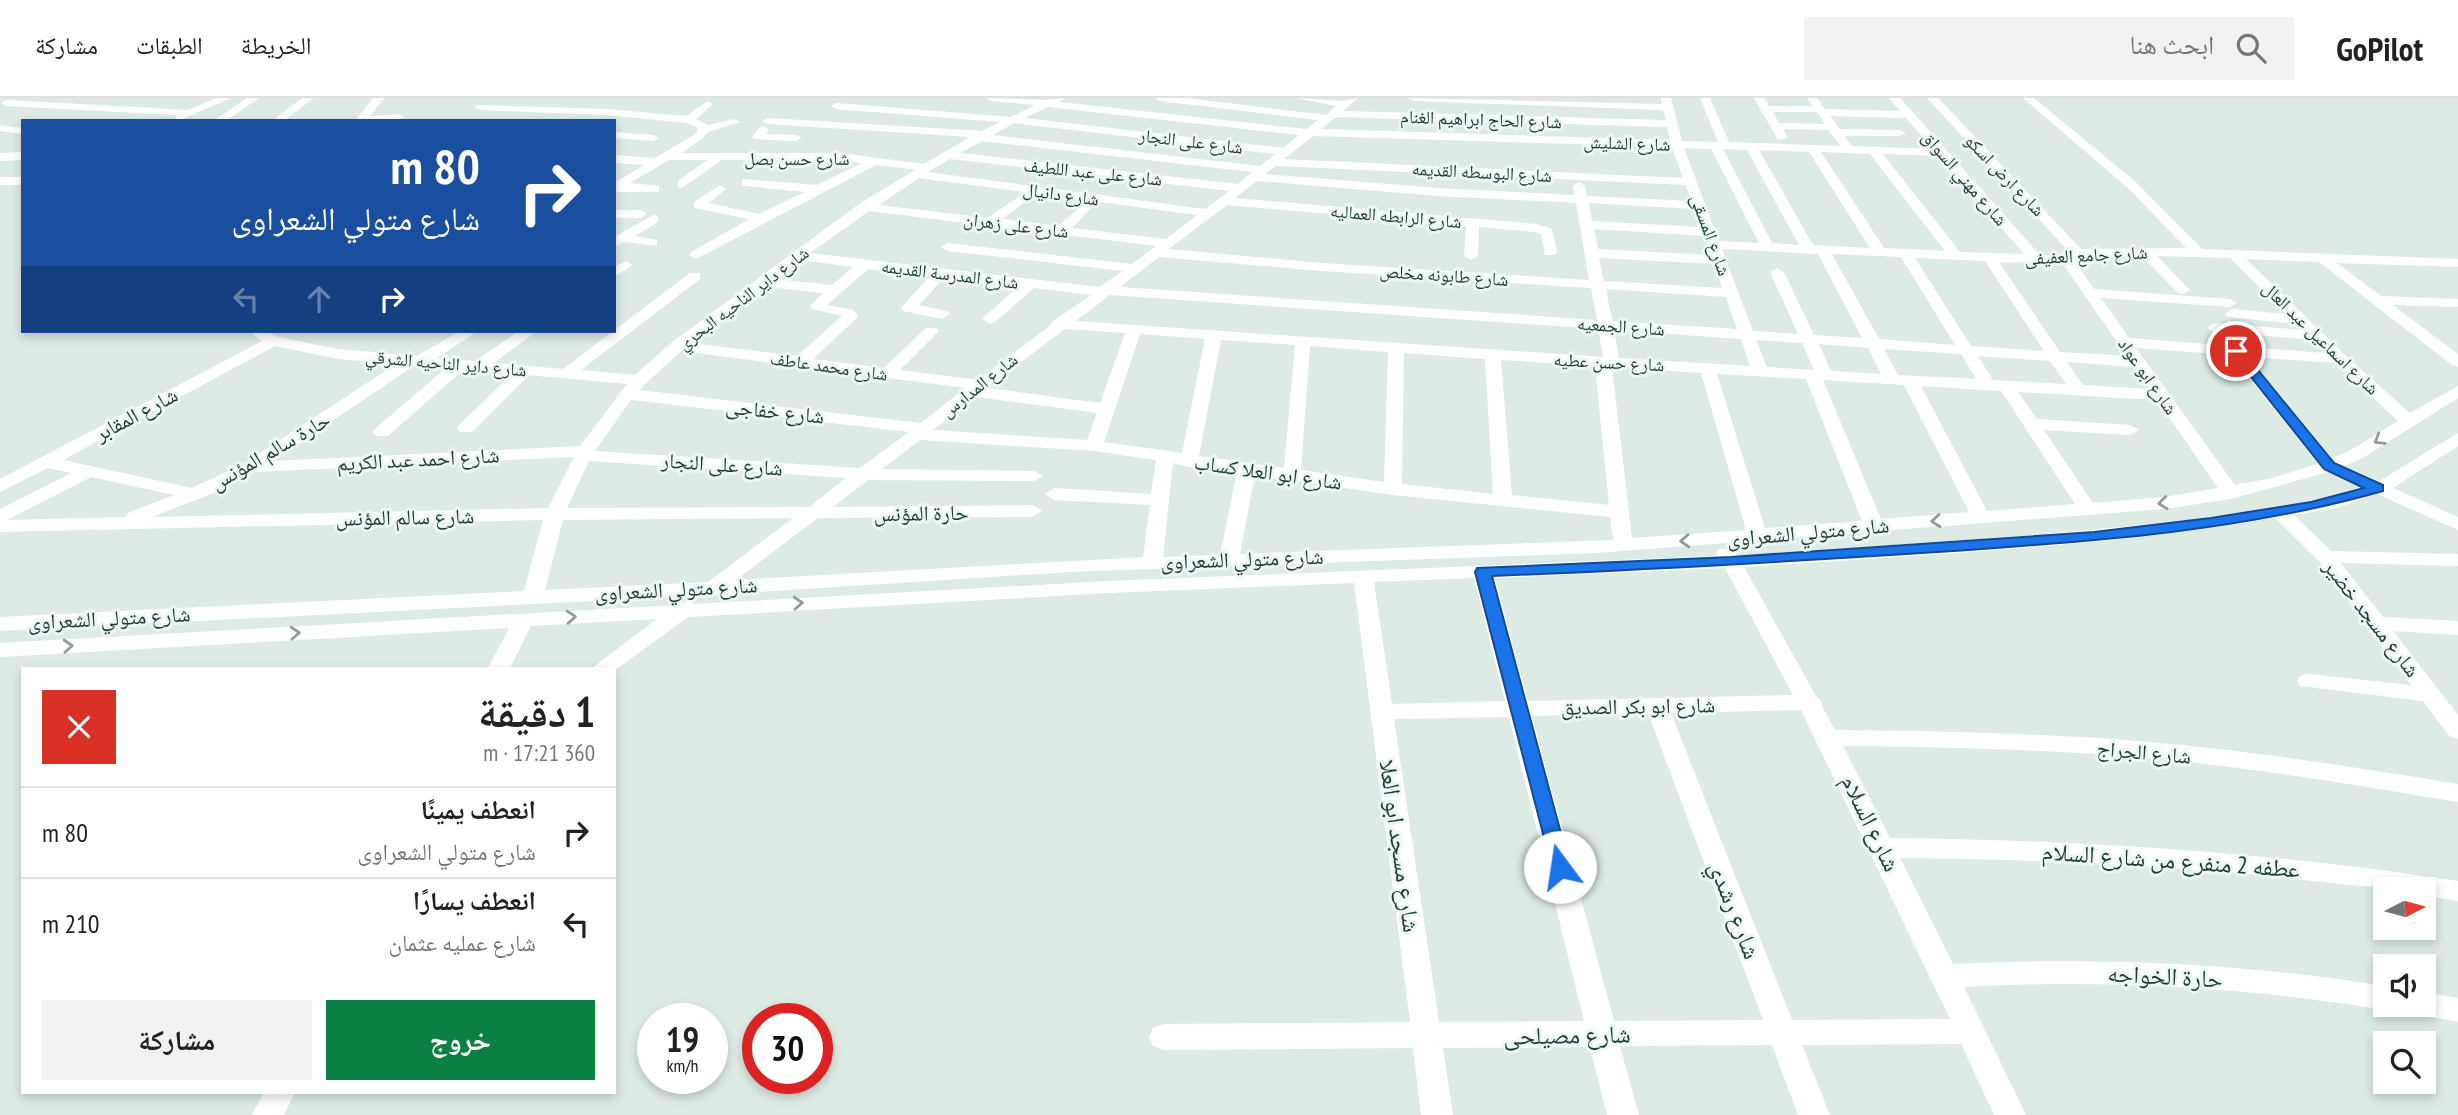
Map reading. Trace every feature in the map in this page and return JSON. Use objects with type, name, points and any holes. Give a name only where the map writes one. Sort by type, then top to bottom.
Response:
[{"type":"street","points":[[55,116],[109,98]]},
{"type":"street","points":[[177,119],[226,98]]},
{"type":"street","points":[[221,119],[254,98]]},
{"type":"street","points":[[280,119],[309,98]]},
{"type":"street","points":[[363,118],[379,98]]},
{"type":"street","points":[[774,157],[828,110],[847,98]]},
{"type":"street","name":"شارع الشليش","points":[[991,98],[1051,102],[1309,133],[1408,141],[1583,147],[1641,143],[1944,153]]},
{"type":"street","points":[[1160,98],[1339,108]]},
{"type":"street","points":[[1301,98],[1339,108]]},
{"type":"street","points":[[1413,98],[1668,103]]},
{"type":"street","points":[[1705,98],[1720,146],[1768,248]]},
{"type":"street","points":[[1759,98],[1788,148]]},
{"type":"street","name":"شارع مهني السواق","points":[[1894,98],[2036,259]]},
{"type":"street","name":"شارع ارض اسكو","points":[[1932,98],[2071,256]]},
{"type":"street","points":[[2028,98],[2133,186],[2198,253]]},
{"type":"street","points":[[4,102],[191,113]]},
{"type":"street","name":"شارع داير الناحيه البحري","points":[[534,595],[541,553],[554,514],[583,453],[639,380],[864,207],[947,155],[1051,102]]},
{"type":"street","points":[[475,119],[483,103],[688,120],[705,129]]},
{"type":"street","name":"شارع المسقى","points":[[1668,103],[1677,144],[1760,371]]},
{"type":"street","points":[[1765,109],[1818,103],[1909,115]]},
{"type":"street","points":[[1818,103],[1849,150]]},
{"type":"street","points":[[688,120],[708,104]]},
{"type":"street","name":"شارع الحاج ابراهيم الغنام","points":[[1339,108],[1673,124]]},
{"type":"street","name":"شارع المدارس","points":[[604,667],[714,588],[1058,324],[1224,201],[1339,108]]},
{"type":"street","name":"شارع على النجار","points":[[755,112],[828,110],[1013,120],[1269,165]]},
{"type":"street","points":[[363,118],[396,114]]},
{"type":"street","points":[[619,183],[698,137],[705,129],[734,122]]},
{"type":"street","points":[[796,138],[757,136],[766,125],[814,123],[983,136],[1269,165],[1401,190],[1700,205]]},
{"type":"street","points":[[1775,126],[1900,133]]},
{"type":"street","points":[[0,128],[20,129]]},
{"type":"street","points":[[616,135],[653,138]]},
{"type":"street","points":[[1641,143],[1646,155]]},
{"type":"street","points":[[1751,146],[1873,344],[1901,380],[1981,518]]},
{"type":"street","points":[[1812,148],[1880,253]]},
{"type":"street","points":[[1872,150],[1955,256]]},
{"type":"street","name":"شارع حسن بصل","points":[[618,154],[662,159],[849,158],[920,171]]},
{"type":"street","points":[[696,255],[817,189],[904,154]]},
{"type":"street","name":"شارع على عبد اللطيف","points":[[947,155],[1240,188]]},
{"type":"street","points":[[0,157],[21,156]]},
{"type":"street","points":[[682,184],[717,158]]},
{"type":"street","name":"شارع البوسطه القديمه","points":[[1269,165],[1692,182]]},
{"type":"street","name":"شارع دانيال","points":[[920,171],[1207,213]]},
{"type":"street","points":[[1577,177],[1606,325],[1623,545]]},
{"type":"street","points":[[0,181],[21,181]]},
{"type":"street","points":[[746,182],[817,189]]},
{"type":"street","points":[[619,183],[655,190]]},
{"type":"street","points":[[720,189],[699,205],[761,218]]},
{"type":"street","points":[[1394,216],[1401,190]]},
{"type":"street","points":[[990,222],[1020,200]]},
{"type":"street","name":"شارع الرابطه العماليه","points":[[1224,201],[1543,229],[1547,232],[1550,252]]},
{"type":"street","points":[[956,218],[977,203]]},
{"type":"street","points":[[616,211],[628,204]]},
{"type":"street","points":[[1061,230],[1087,206]]},
{"type":"street","name":"شارع على زهران","points":[[864,207],[1061,230],[1161,248]]},
{"type":"street","points":[[616,212],[647,217],[618,240]]},
{"type":"street","points":[[905,227],[922,214]]},
{"type":"street","points":[[1471,257],[1473,223]]},
{"type":"street","name":"شارع جامع العفيفى","points":[[1587,225],[1768,248],[1880,253],[2036,259],[2145,251],[2458,262]]},
{"type":"street","points":[[618,240],[652,243]]},
{"type":"street","points":[[948,247],[1133,268]]},
{"type":"street","name":"شارع طابونه مخلص","points":[[1161,248],[1322,267],[1732,293]]},
{"type":"street","points":[[2145,251],[2183,290]]},
{"type":"street","points":[[1592,253],[1720,260]]},
{"type":"street","points":[[1906,254],[1966,350],[2030,424],[2088,509]]},
{"type":"street","name":"شارع اسماعيل عبد العال","points":[[2234,255],[2340,359],[2410,421]]},
{"type":"street","name":"شارع المدرسة القديمه","points":[[798,256],[1103,291]]},
{"type":"street","name":"شارع ابو عواد","points":[[2071,256],[2137,362],[2231,493]]},
{"type":"street","points":[[1989,257],[2078,390]]},
{"type":"street","points":[[2324,259],[2458,362]]},
{"type":"street","points":[[800,362],[851,315],[819,309],[817,306],[865,264]]},
{"type":"street","points":[[1777,272],[1808,339],[1874,526]]},
{"type":"street","points":[[941,273],[908,308],[942,314]]},
{"type":"street","points":[[567,373],[695,276]]},
{"type":"street","points":[[764,282],[835,290]]},
{"type":"street","points":[[990,319],[1030,284]]},
{"type":"street","name":"شارع الجمعيه","points":[[1103,291],[2137,362]]},
{"type":"street","points":[[2092,293],[2232,309],[2300,320]]},
{"type":"street","points":[[2376,300],[2458,303]]},
{"type":"street","name":"شارع حسن عطيه","points":[[1058,324],[1607,362],[2160,395]]},
{"type":"street","points":[[2216,328],[2317,336]]},
{"type":"street","points":[[1094,446],[1134,330]]},
{"type":"street","points":[[888,373],[931,331]]},
{"type":"street","name":"شارع داير الناحيه الشرقي","points":[[260,333],[273,341],[338,354],[639,380]]},
{"type":"street","name":"حارة سالم المؤنس","points":[[116,523],[193,495],[251,467],[417,360],[466,333]]},
{"type":"street","points":[[478,366],[526,333]]},
{"type":"street","points":[[1189,461],[1214,335]]},
{"type":"street","name":"شارع المقابر","points":[[0,486],[273,341]]},
{"type":"street","points":[[1292,475],[1303,341]]},
{"type":"street","points":[[2124,342],[2340,359]]},
{"type":"street","name":"شارع محمد عاطف","points":[[680,346],[888,373],[1107,408]]},
{"type":"street","points":[[1393,489],[1396,348]]},
{"type":"street","points":[[2236,351],[2329,466],[2458,524]]},
{"type":"street","points":[[1493,354],[1503,501]]},
{"type":"street","points":[[382,432],[460,364]]},
{"type":"street","points":[[1707,368],[1758,536]]},
{"type":"street","points":[[466,428],[525,370]]},
{"type":"street","name":"شارع متولي الشعراوى","points":[[0,624],[1152,563],[1623,545],[2164,503],[2276,484],[2329,466],[2355,455],[2458,391]]},
{"type":"street","name":"شارع خفاجى","points":[[626,394],[920,431]]},
{"type":"street","points":[[2030,424],[2130,430]]},
{"type":"street","name":"شارع ابو العلا كساب","points":[[920,431],[1094,446],[1393,489],[1619,512]]},
{"type":"street","name":"شارع متولي الشعراوى","points":[[0,650],[686,609],[1363,576],[1731,562],[2094,537],[2336,502],[2378,488],[2405,474],[2458,438]]},
{"type":"street","name":"شارع على النجار","points":[[583,453],[862,474],[1034,476]]},
{"type":"street","name":"شارع احمد عبد الكريم","points":[[251,467],[583,453]]},
{"type":"street","points":[[1152,563],[1165,458]]},
{"type":"street","points":[[47,462],[193,495]]},
{"type":"street","points":[[1230,560],[1247,469]]},
{"type":"street","points":[[0,516],[89,471]]},
{"type":"street","points":[[1054,494],[1159,500]]},
{"type":"street","name":"حارة المؤنس","points":[[810,515],[1032,511]]},
{"type":"street","name":"شارع مسجد خضير","points":[[2279,512],[2326,557],[2444,705],[2458,731]]},
{"type":"street","name":"شارع سالم المؤنس","points":[[0,526],[554,514],[810,515]]},
{"type":"street","name":"شارع السلام","points":[[1718,539],[1811,702],[2010,1115]]},
{"type":"street","points":[[2326,557],[2458,560]]},
{"type":"street","points":[[1483,572],[1623,1115]]},
{"type":"street","name":"شارع مسجد ابو العلا","points":[[1363,576],[1437,1115]]},
{"type":"street","points":[[500,667],[524,620]]},
{"type":"street","points":[[2377,622],[2458,628]]},
{"type":"street","points":[[2308,681],[2444,705]]},
{"type":"street","name":"شارع ابو بكر الصديق","points":[[1381,712],[1811,702]]},
{"type":"street","name":"شارع رشدي","points":[[1657,706],[1814,1115]]},
{"type":"street","name":"شارع الجراج","points":[[1829,738],[1984,740],[2148,750],[2320,770],[2458,793]]},
{"type":"street","name":"عطفه 2 منفرع من شارع السلام","points":[[1883,848],[2011,848],[2142,854],[2279,866],[2458,891]]},
{"type":"street","name":"حارة الخواجه","points":[[1944,976],[2071,971],[2203,976],[2343,990],[2373,996]]},
{"type":"street","points":[[2436,1006],[2458,1010]]},
{"type":"street","name":"شارع مصيلحى","points":[[1164,1037],[1970,1031]]},
{"type":"street","points":[[268,1115],[279,1094]]},
{"type":"route","points":[[1560,867],[1483,572],[1731,562],[2094,537],[2211,523],[2313,506],[2358,496],[2378,488],[2329,466],[2236,351]]}]
